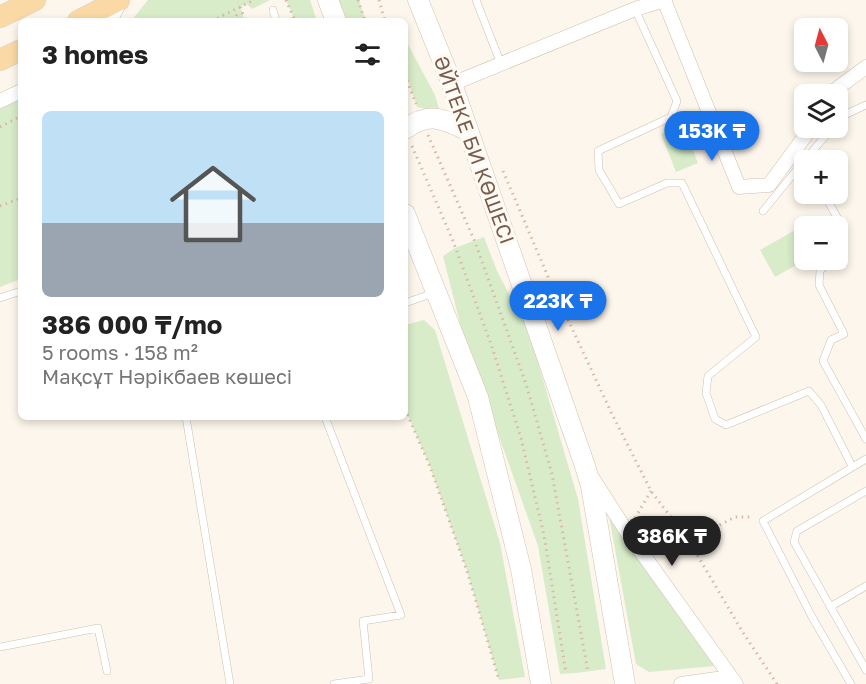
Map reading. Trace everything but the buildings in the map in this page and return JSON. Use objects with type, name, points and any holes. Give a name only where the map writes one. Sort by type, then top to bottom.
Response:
[{"type":"main road","points":[[0,17],[35,0]]},
{"type":"main road","points":[[84,18],[120,0]]},
{"type":"main road","points":[[0,60],[18,51]]},
{"type":"street","points":[[112,18],[120,0]]},
{"type":"street","points":[[328,0],[335,18]]},
{"type":"street","name":"ӘЙТЕКЕ БИ КӨШЕСІ","points":[[418,0],[452,84],[585,466],[591,486],[625,684]]},
{"type":"street","points":[[452,84],[635,9],[664,0],[739,186],[769,185],[804,138]]},
{"type":"street","points":[[844,84],[866,67]]},
{"type":"street","points":[[0,101],[18,93]]},
{"type":"street","points":[[412,130],[430,117],[444,120],[467,130]]},
{"type":"street","points":[[408,221],[478,397],[522,569],[541,684]]},
{"type":"street","points":[[585,466],[627,532],[733,681]]},
{"type":"street","points":[[681,684],[733,681]]},
{"type":"lane","points":[[476,0],[501,64]]},
{"type":"lane","points":[[635,9],[677,101],[670,117],[598,151],[599,170],[619,204],[667,183],[682,183],[756,337],[708,376],[706,393],[715,419],[726,425],[809,391],[820,405],[852,466]]},
{"type":"lane","points":[[273,10],[275,18]]},
{"type":"lane","points":[[848,113],[866,105]]},
{"type":"lane","points":[[813,150],[824,138]]},
{"type":"lane","points":[[763,211],[794,173]]},
{"type":"lane","points":[[821,270],[819,285],[844,334],[831,340],[823,361],[866,439]]},
{"type":"lane","points":[[0,298],[18,292]]},
{"type":"lane","points":[[408,302],[437,292]]},
{"type":"lane","points":[[186,420],[230,684]]},
{"type":"lane","points":[[326,420],[401,615],[363,621],[369,679],[334,684]]},
{"type":"lane","points":[[850,684],[812,617],[763,521],[866,459]]},
{"type":"lane","points":[[866,491],[797,531],[794,542],[866,670]]},
{"type":"lane","points":[[830,607],[866,586]]},
{"type":"lane","points":[[0,647],[98,628],[107,671]]},
{"type":"path","points":[[218,18],[254,0]]},
{"type":"path","points":[[286,0],[294,18]]},
{"type":"path","points":[[358,0],[364,18]]},
{"type":"path","points":[[379,0],[384,18]]},
{"type":"path","points":[[240,7],[245,18]]},
{"type":"path","points":[[235,18],[242,12]]},
{"type":"path","points":[[408,99],[412,130],[491,345],[522,438],[544,535],[566,674]]},
{"type":"path","points":[[0,127],[18,118]]},
{"type":"path","points":[[412,130],[475,242],[526,384],[552,474],[588,672]]},
{"type":"path","points":[[499,162],[549,279],[651,491],[689,541],[742,631],[777,684]]},
{"type":"path","points":[[0,206],[18,199]]},
{"type":"path","points":[[408,416],[429,464],[467,571],[499,680]]},
{"type":"path","points":[[651,491],[627,532],[689,541],[735,517],[750,516],[763,521]]},
{"type":"green space","points":[[148,0],[270,0],[252,9],[247,4],[240,7],[244,18],[133,18]]},
{"type":"green space","points":[[286,0],[310,0],[316,18],[294,18]]},
{"type":"green space","points":[[335,0],[359,0],[365,18],[342,18]]},
{"type":"green space","points":[[408,45],[435,95],[440,112],[417,107],[408,80]]},
{"type":"green space","points":[[18,100],[18,280],[0,287],[0,109]]},
{"type":"green space","points":[[683,125],[698,163],[676,172],[661,134]]},
{"type":"green space","points":[[794,231],[794,266],[775,277],[760,250]]},
{"type":"green space","points":[[484,237],[497,271],[529,332],[578,499],[606,669],[560,674],[538,546],[463,335],[443,256],[455,248]]},
{"type":"green space","points":[[424,320],[435,330],[500,543],[525,677],[499,680],[467,571],[429,464],[408,416],[408,324]]},
{"type":"green space","points":[[609,516],[714,666],[649,672],[636,664]]}]
